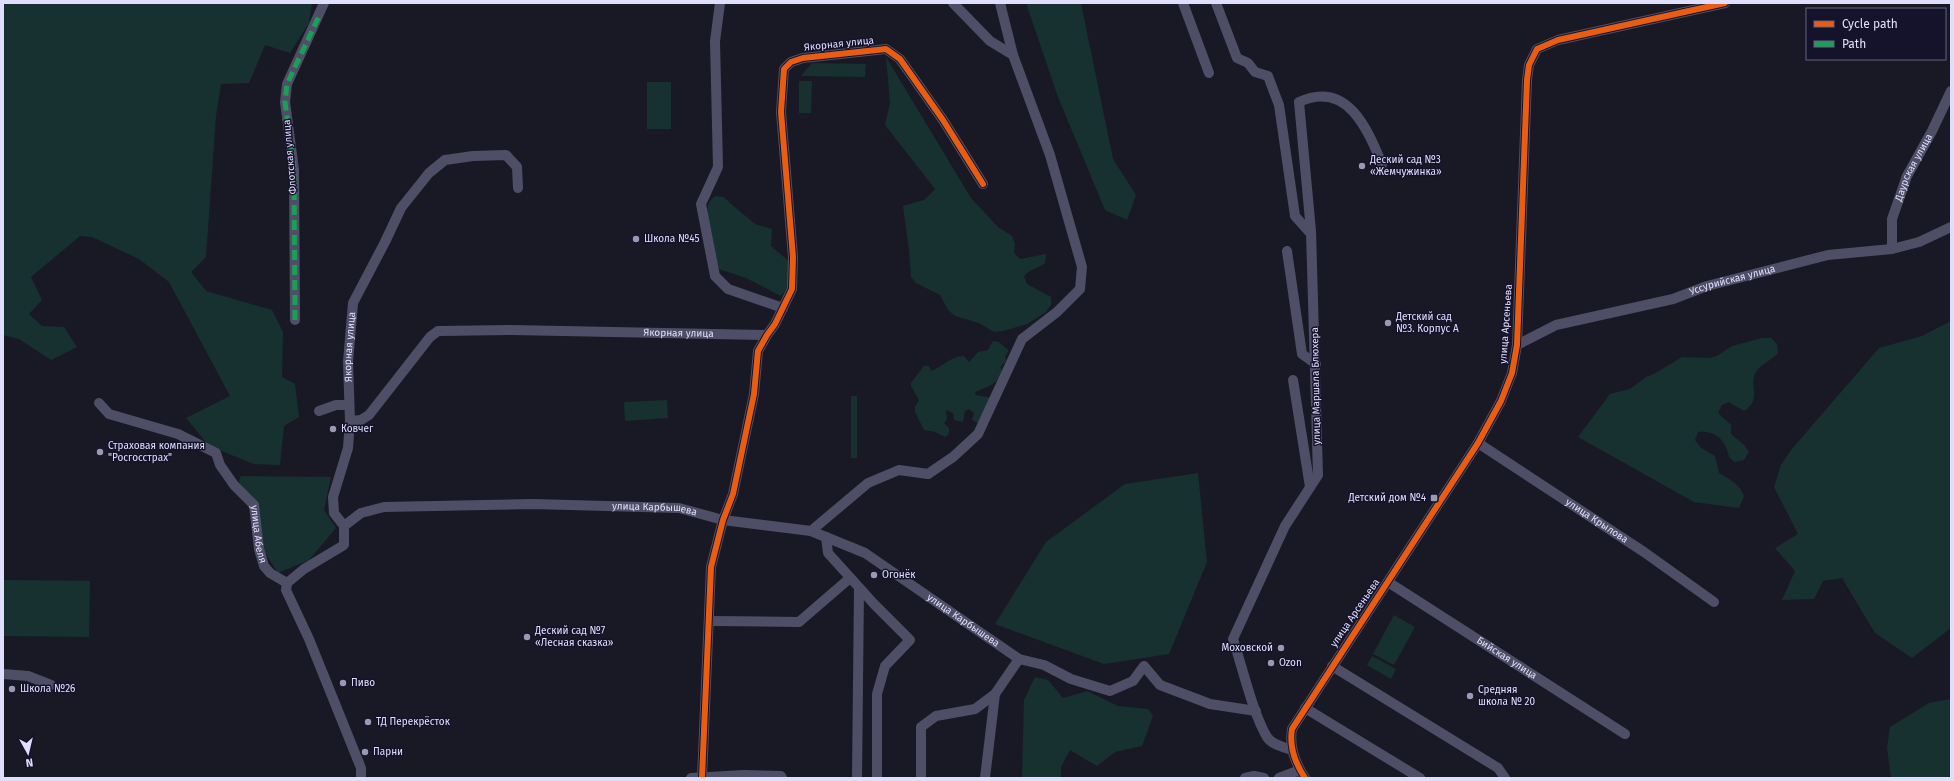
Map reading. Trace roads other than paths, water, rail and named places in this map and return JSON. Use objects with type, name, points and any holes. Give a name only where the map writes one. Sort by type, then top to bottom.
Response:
[{"type":"street","name":"Флотская улица","points":[[295,320],[294,170],[285,102],[287,84],[324,3]]},
{"type":"street","points":[[720,3],[715,41],[718,167],[702,204],[715,276],[728,289],[783,308]]},
{"type":"street","points":[[953,3],[990,41],[1013,55]]},
{"type":"street","points":[[811,531],[868,483],[899,470],[928,474],[954,457],[978,434],[1022,339],[1057,312],[1080,290],[1082,267],[1050,155],[1013,55],[1000,3]]},
{"type":"street","points":[[1183,3],[1209,73]]},
{"type":"street","points":[[1216,3],[1237,58],[1248,64],[1255,72],[1268,76],[1279,106],[1294,216],[1311,234]]},
{"type":"street","name":"улица Арсеньева","points":[[1303,774],[1292,750],[1290,739],[1292,728],[1478,443],[1501,401],[1512,373],[1516,345],[1527,80],[1529,65],[1537,49],[1558,40],[1689,6],[1725,3]]},
{"type":"street","name":"Якорная улица","points":[[350,421],[361,420],[369,415],[430,337],[438,330],[767,335],[775,324],[792,289],[794,257],[781,112],[784,69],[791,62],[803,58],[886,49],[900,59],[943,120],[983,184]]},
{"type":"street","name":"Даурская улица","points":[[1892,249],[1892,220],[1907,176],[1932,131],[1951,91]]},
{"type":"street","name":"улица Маршала Блюхера","points":[[1292,750],[1274,743],[1268,737],[1256,711],[1233,639],[1285,526],[1318,474],[1316,364],[1311,234],[1299,102],[1308,97],[1328,97],[1353,109],[1368,131],[1382,164]]},
{"type":"street","name":"Якорная улица","points":[[344,526],[334,513],[333,497],[348,448],[350,421],[348,405],[348,362],[353,303],[386,242],[401,208],[408,197],[429,173],[445,160],[473,156],[506,155],[517,167],[518,188]]},
{"type":"street","name":"Уссурийская улица","points":[[1516,345],[1556,325],[1673,298],[1707,286],[1828,255],[1892,249],[1919,242],[1951,227]]},
{"type":"street","points":[[1287,251],[1302,354],[1316,364]]},
{"type":"street","points":[[702,778],[711,567],[723,520],[733,494],[753,402],[758,351],[767,335]]},
{"type":"street","points":[[1293,380],[1310,487]]},
{"type":"street","name":"улица Абеля","points":[[99,403],[109,414],[178,434],[216,453],[220,465],[234,485],[254,505],[259,549],[264,566],[270,573],[287,583]]},
{"type":"street","points":[[319,411],[336,405],[348,405]]},
{"type":"street","name":"улица Крылова","points":[[1478,443],[1644,552],[1714,602]]},
{"type":"street","name":"улица Карбышева","points":[[344,526],[361,513],[384,507],[533,504],[679,508],[723,520],[811,531],[865,553],[1020,659]]},
{"type":"street","points":[[344,526],[344,545],[304,569],[287,583],[286,590],[315,653],[361,768],[361,778]]},
{"type":"street","points":[[826,537],[828,553],[859,588],[910,640],[885,666],[876,694],[877,778]]},
{"type":"street","points":[[709,621],[799,622],[850,578]]},
{"type":"street","name":"Бийская улица","points":[[1388,582],[1625,734]]},
{"type":"street","points":[[857,778],[859,588]]},
{"type":"street","points":[[921,778],[921,727],[936,716],[975,709],[995,694],[1020,659],[1044,665],[1071,679],[1110,690],[1133,681],[1144,666],[1160,685],[1210,704],[1256,711]]},
{"type":"street","points":[[1332,666],[1498,768],[1505,778]]},
{"type":"street","points":[[3,674],[28,676],[51,685]]},
{"type":"street","points":[[985,778],[995,694]]},
{"type":"street","points":[[1305,708],[1420,778]]},
{"type":"street","points":[[691,778],[744,774],[781,776],[782,778]]},
{"type":"street","points":[[1279,778],[1303,774]]},
{"type":"street","points":[[1245,778],[1254,776],[1264,778]]},
{"type":"place","name":"Деский сад №3 «Жемчужинка»","points":[[1362,166]]},
{"type":"place","name":"Школа №45","points":[[636,239]]},
{"type":"place","name":"Детский сад №3. Корпус А","points":[[1388,323]]},
{"type":"place","name":"Ковчег","points":[[333,429]]},
{"type":"place","name":"Страховая компания \"Росгосстрах\"","points":[[100,452]]},
{"type":"place","name":"Детский дом №4","points":[[1434,498]]},
{"type":"place","name":"Огонёк","points":[[874,575]]},
{"type":"place","name":"Деский сад №7 «Лесная сказка»","points":[[527,637]]},
{"type":"place","name":"Моховской","points":[[1281,648]]},
{"type":"place","name":"Ozon","points":[[1271,663]]},
{"type":"place","name":"Пиво","points":[[343,683]]},
{"type":"place","name":"Школа №26","points":[[12,689]]},
{"type":"place","name":"Средняя школа № 20","points":[[1470,696]]},
{"type":"place","name":"ТД Перекрёсток","points":[[368,722]]},
{"type":"place","name":"Парни","points":[[365,752]]}]
